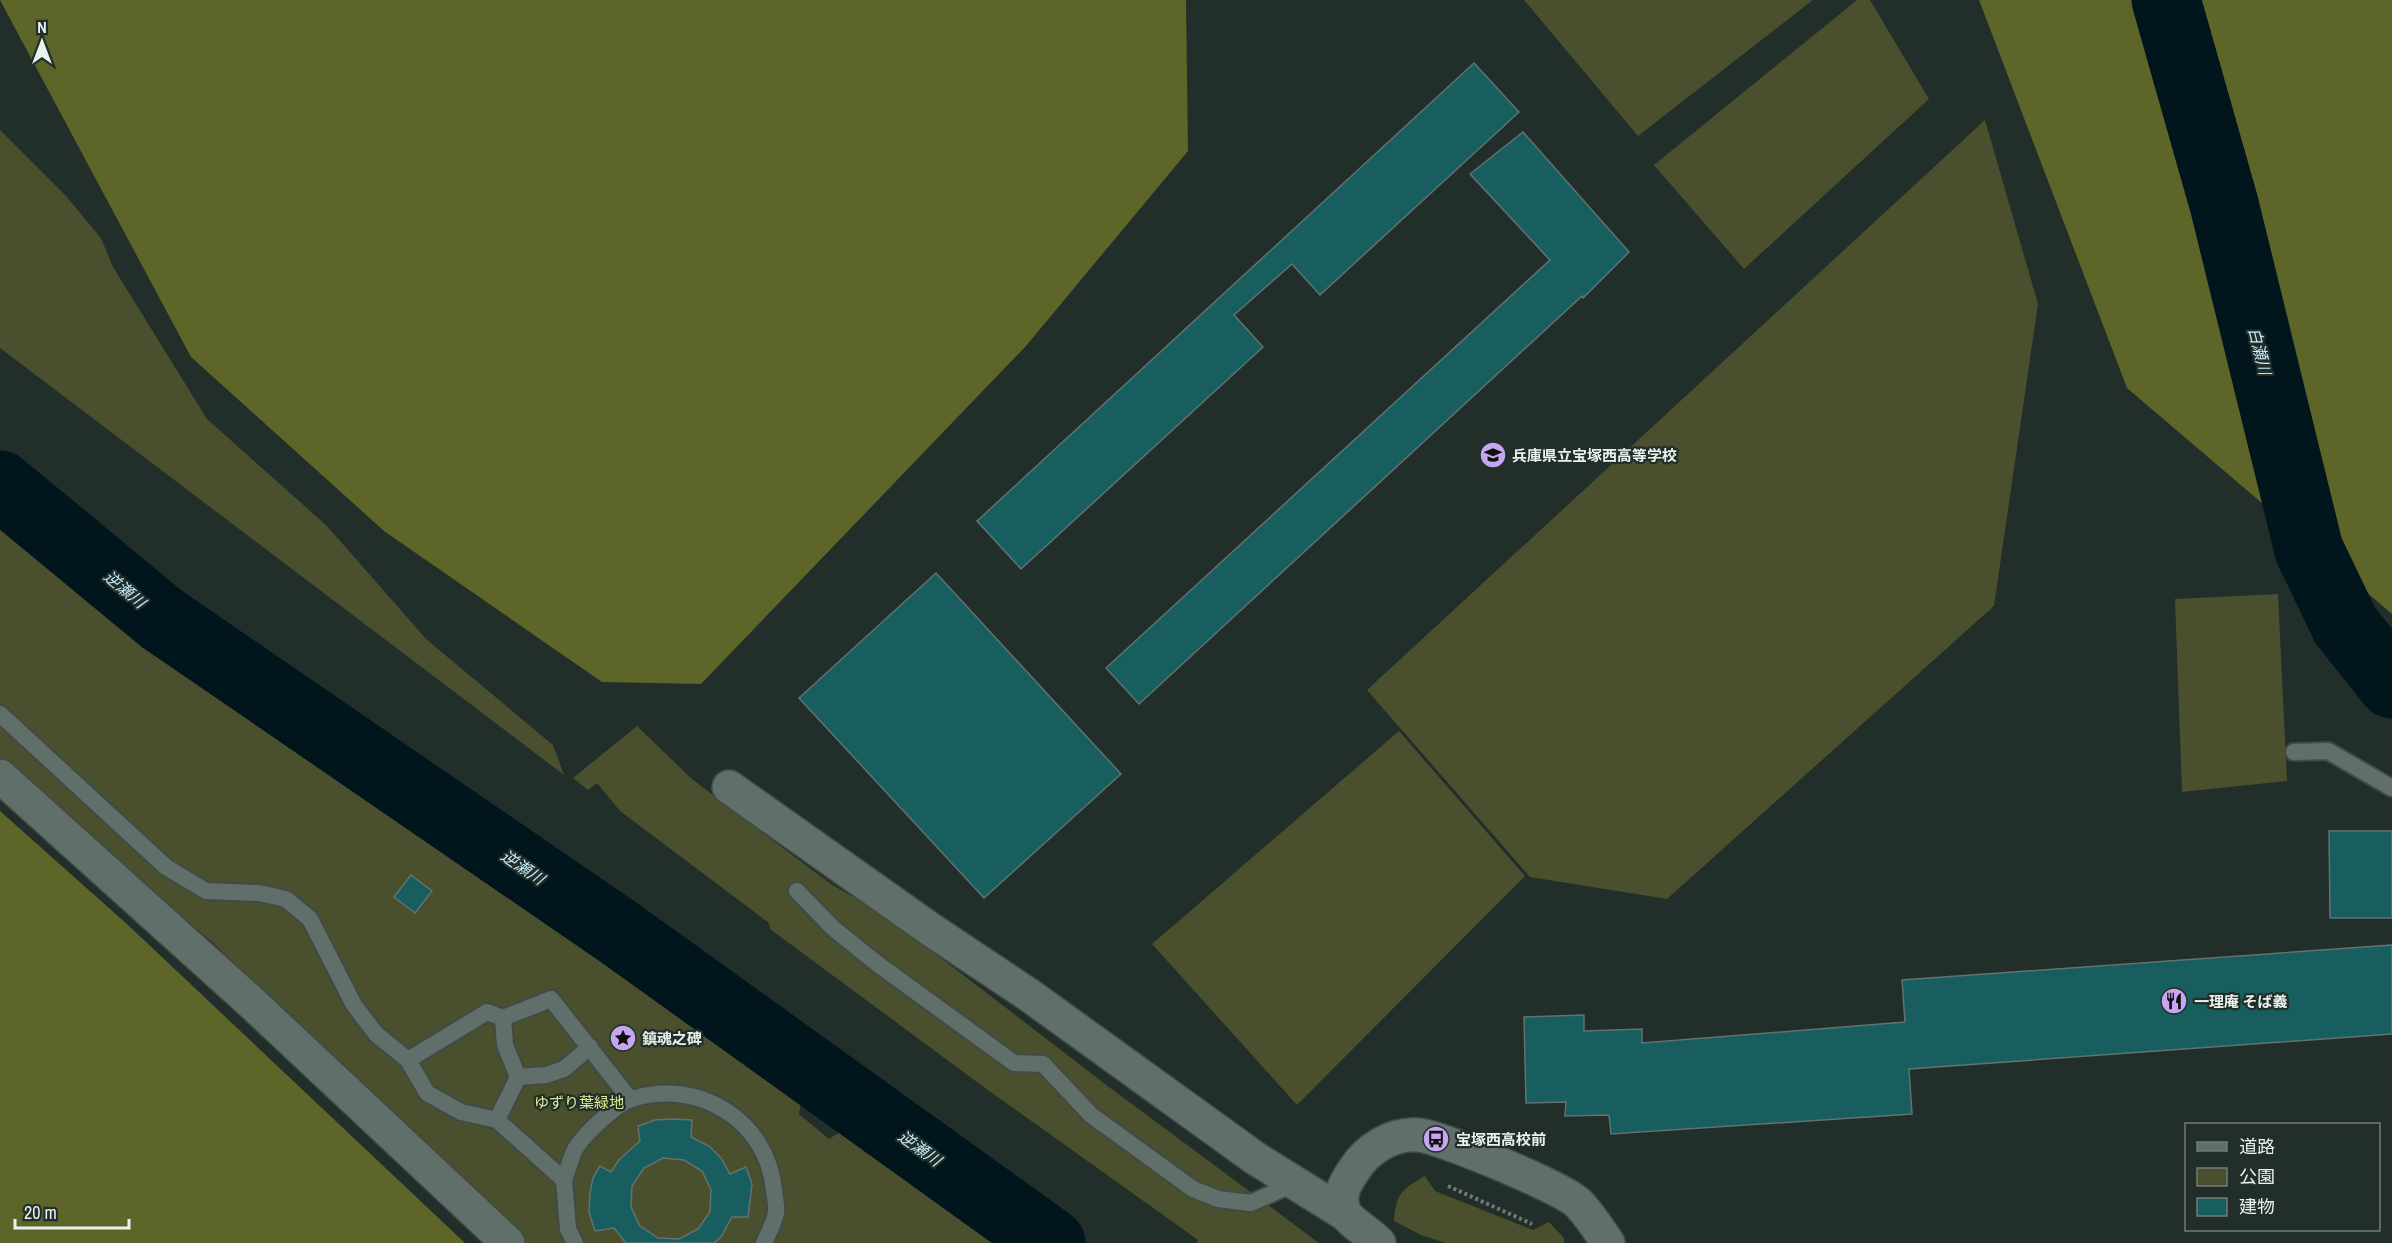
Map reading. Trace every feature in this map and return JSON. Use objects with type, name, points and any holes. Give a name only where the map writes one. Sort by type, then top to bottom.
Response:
[{"type":"street","points":[[0,776],[252,1003],[508,1243]]},
{"type":"street","points":[[729,787],[930,929],[1029,995],[1256,1158],[1345,1214],[1379,1243]]},
{"type":"street","points":[[1345,1214],[1342,1198],[1344,1185],[1362,1157],[1376,1146],[1399,1138],[1418,1135],[1436,1139],[1543,1183],[1577,1202],[1608,1243]]},
{"type":"lane","points":[[0,714],[166,867],[206,891],[258,893],[286,899],[310,919],[354,1005],[376,1034],[408,1060],[427,1093],[461,1112],[497,1120],[564,1180]]},
{"type":"lane","points":[[2294,753],[2328,751],[2392,788]]},
{"type":"lane","points":[[797,891],[834,929],[879,965],[1014,1064],[1043,1064],[1091,1115],[1193,1189],[1218,1199],[1251,1203],[1295,1183]]},
{"type":"lane","points":[[408,1060],[487,1012],[503,1018],[551,999],[630,1099]]},
{"type":"lane","points":[[497,1120],[518,1077],[505,1045],[503,1018]]},
{"type":"lane","points":[[518,1077],[546,1075],[564,1069],[590,1047]]},
{"type":"lane","points":[[575,1243],[568,1229],[564,1180],[576,1146],[606,1117],[630,1099],[669,1092],[702,1099],[731,1112],[756,1138],[773,1174],[776,1214],[764,1243]]},
{"type":"path","points":[[1448,1186],[1532,1224]]},
{"type":"green space","points":[[0,0],[1186,0],[1188,151],[1026,346],[701,684],[602,682],[384,531],[191,357]]},
{"type":"green space","points":[[1524,0],[1813,0],[1638,136]]},
{"type":"green space","points":[[1857,0],[1870,0],[1929,99],[1744,269],[1654,165]]},
{"type":"green space","points":[[1979,0],[2392,0],[2392,614],[2127,388]]},
{"type":"green space","points":[[1985,120],[2038,304],[1994,606],[1667,899],[1530,877],[1367,690]]},
{"type":"green space","points":[[0,130],[66,196],[101,238],[113,267],[207,419],[327,526],[426,639],[553,745],[564,775],[0,348]]},
{"type":"green space","name":"ゆずり葉緑地","points":[[0,501],[210,654],[452,837],[521,883],[518,892],[531,891],[698,1015],[706,1013],[802,1098],[799,1114],[829,1139],[846,1128],[1005,1243],[520,1243],[380,1103],[211,941],[0,765]]},
{"type":"green space","points":[[2278,594],[2287,781],[2182,792],[2175,599]]},
{"type":"green space","points":[[637,726],[692,779],[775,842],[831,884],[889,918],[1109,1087],[1319,1243],[1197,1243],[1198,1240],[985,1088],[770,929],[769,923],[620,811],[597,783],[588,790],[573,778]]},
{"type":"green space","points":[[1399,731],[1525,876],[1297,1105],[1152,944]]},
{"type":"green space","points":[[0,811],[128,925],[465,1243],[0,1243]]},
{"type":"green space","points":[[1425,1176],[1435,1191],[1533,1230],[1549,1222],[1564,1238],[1564,1243],[1446,1243],[1421,1235],[1394,1221],[1396,1204],[1402,1193]]},
{"type":"building","points":[[1474,63],[1519,112],[1320,295],[1292,264],[1234,315],[1263,347],[1021,569],[977,521]]},
{"type":"building","points":[[1523,132],[1629,252],[1583,298],[1582,296],[1139,704],[1106,668],[1550,260],[1470,174]]},
{"type":"building","points":[[936,573],[1121,774],[984,898],[799,698]]},
{"type":"building","points":[[2329,831],[2392,831],[2392,918],[2330,918]]},
{"type":"building","points":[[411,875],[432,891],[415,913],[394,897]]},
{"type":"building","points":[[2392,945],[2392,1034],[1909,1069],[1912,1114],[1611,1134],[1609,1115],[1565,1116],[1566,1102],[1526,1103],[1524,1017],[1584,1015],[1584,1031],[1642,1029],[1642,1043],[1905,1022],[1902,980]]},
{"type":"building","points":[[655,1120],[692,1120],[691,1137],[709,1146],[721,1158],[730,1174],[746,1167],[752,1184],[748,1217],[732,1217],[721,1237],[714,1243],[626,1243],[614,1228],[595,1231],[589,1212],[593,1178],[600,1166],[611,1172],[619,1160],[640,1141],[638,1126]],"holes":[[[663,1158],[684,1160],[702,1171],[711,1190],[710,1212],[698,1229],[679,1239],[658,1238],[640,1226],[631,1207],[632,1186],[644,1168]]]},
{"type":"waterway","name":"白瀬川","points":[[2166,0],[2224,204],[2309,550],[2345,625],[2392,684]]},
{"type":"waterway","name":"逆瀬川","points":[[0,485],[162,619],[621,934],[1051,1243]]},
{"type":"place","name":"兵庫県立宝塚西高等学校","points":[[1493,455]]},
{"type":"place","name":"一理庵 そば義","points":[[2174,1001]]},
{"type":"place","name":"鎮魂之碑","points":[[623,1038]]},
{"type":"place","name":"宝塚西高校前","points":[[1436,1139]]}]
